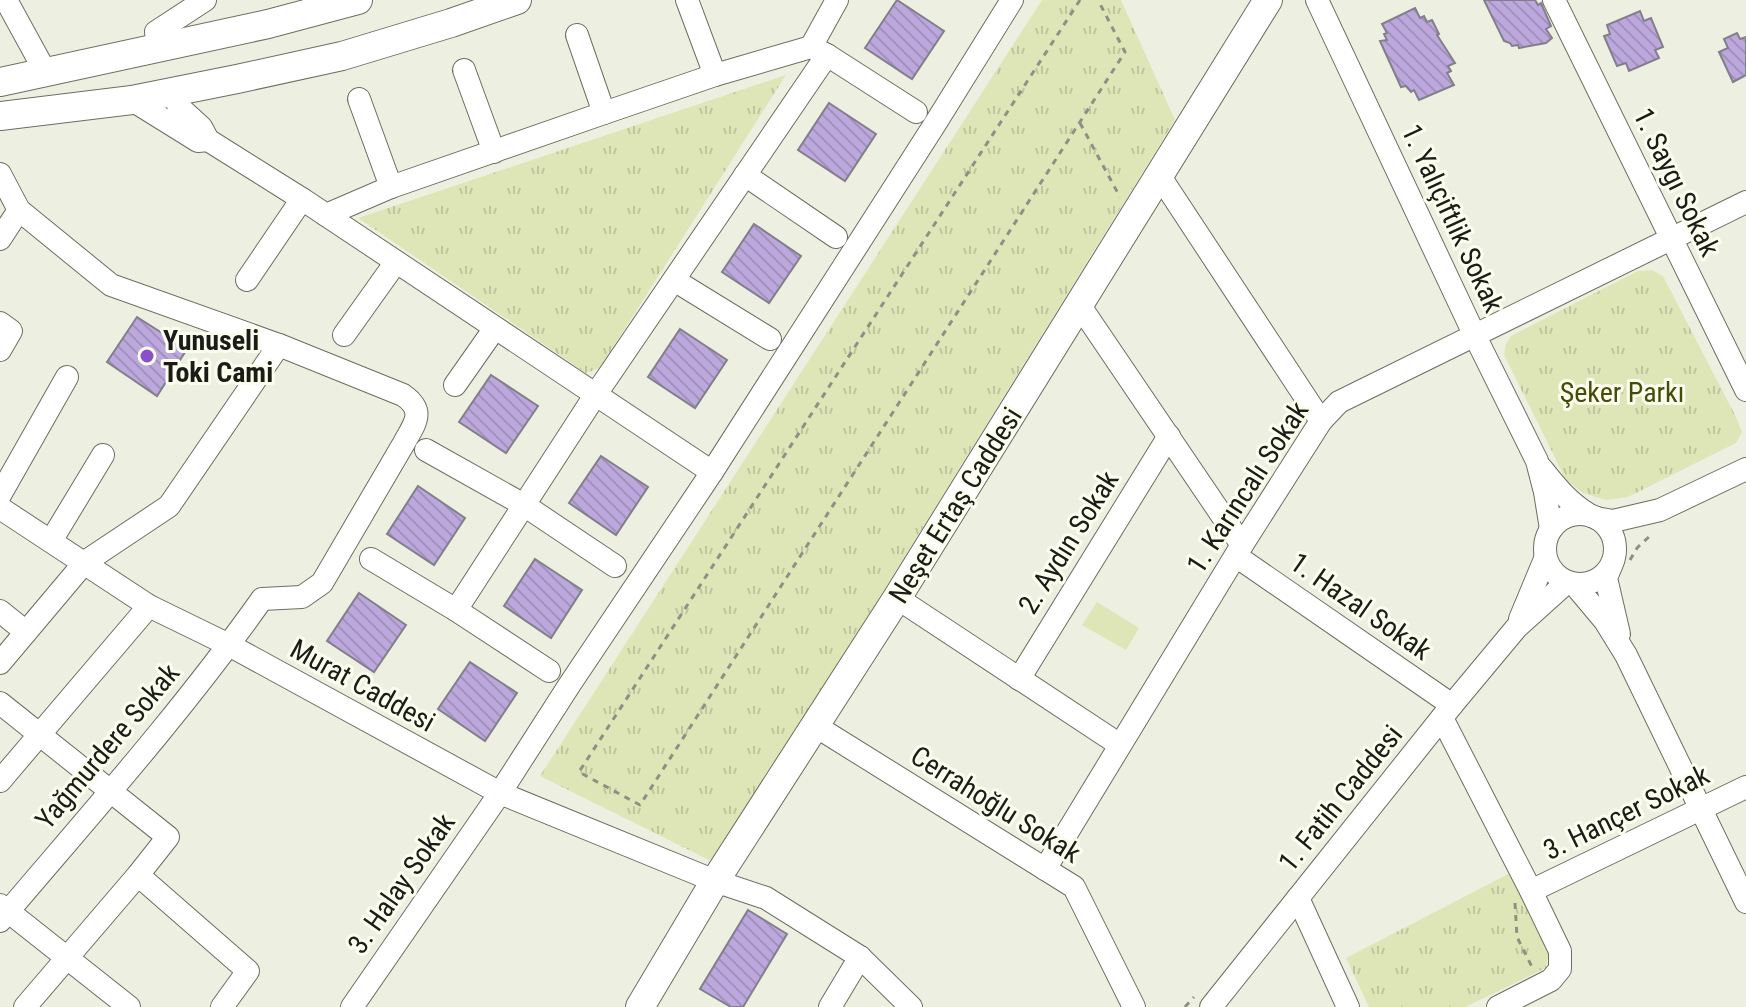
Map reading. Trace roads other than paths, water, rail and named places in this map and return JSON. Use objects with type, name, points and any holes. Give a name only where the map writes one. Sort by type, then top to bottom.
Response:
[{"type":"main road","points":[[0,82],[268,24],[358,0]]},
{"type":"main road","points":[[0,116],[132,100],[342,56],[517,0]]},
{"type":"main road","name":"Neşet Ertaş Caddesi","points":[[640,1007],[715,881],[897,598],[1268,0]]},
{"type":"street","points":[[158,47],[156,32],[205,0]]},
{"type":"street","points":[[687,0],[715,75]]},
{"type":"street","points":[[456,610],[596,394],[745,175],[819,51],[837,0]]},
{"type":"street","name":"3. Halay Sokak","points":[[352,1007],[500,793],[712,472],[1012,0]]},
{"type":"street","name":"1. Yalıçiftlik Sokak","points":[[1317,0],[1537,461]]},
{"type":"street","name":"1. Saygı Sokak","points":[[1554,0],[1746,390]]},
{"type":"street","points":[[4,1],[46,73]]},
{"type":"street","points":[[577,35],[604,113]]},
{"type":"street","points":[[326,215],[391,187],[715,75],[819,51],[916,112]]},
{"type":"street","points":[[464,70],[494,152]]},
{"type":"street","points":[[177,91],[178,106],[201,127],[208,140],[302,199],[712,472]]},
{"type":"street","points":[[359,99],[391,187]]},
{"type":"street","points":[[132,100],[198,141],[208,140]]},
{"type":"street","points":[[0,174],[19,210],[111,285],[279,345],[169,506],[85,562],[0,663]]},
{"type":"street","points":[[745,175],[836,237]]},
{"type":"street","points":[[1159,175],[1321,421]]},
{"type":"street","points":[[247,280],[302,199]]},
{"type":"street","name":"1. Karıncalı Sokak","points":[[1045,869],[1239,550],[1321,421],[1339,402],[1746,202]]},
{"type":"street","points":[[0,239],[19,210]]},
{"type":"street","points":[[344,335],[396,262]]},
{"type":"street","points":[[674,280],[770,339]]},
{"type":"street","points":[[1080,306],[1169,436],[1239,550]]},
{"type":"street","points":[[0,323],[11,331],[0,350]]},
{"type":"street","points":[[455,385],[495,328]]},
{"type":"street","name":"Yağmurdere Sokak","points":[[3,913],[110,792],[229,645],[262,599],[302,597],[322,583],[416,421],[417,411],[412,401],[403,395],[279,345]]},
{"type":"street","points":[[0,495],[67,377]]},
{"type":"street","name":"2. Aydın Sokak","points":[[1019,679],[1169,436]]},
{"type":"street","points":[[426,450],[524,505],[615,566]]},
{"type":"street","points":[[51,541],[103,455]]},
{"type":"street","points":[[1517,627],[1570,583],[1585,584],[1604,575],[1613,561],[1615,544],[1605,525],[1573,505],[1537,461]]},
{"type":"street","points":[[1537,461],[1551,529]]},
{"type":"street","points":[[1626,655],[1606,578],[1618,548],[1660,510],[1746,469]]},
{"type":"street","name":"Murat Caddesi","points":[[0,508],[149,606],[229,645],[500,793],[715,881],[766,898],[860,957],[911,1007]]},
{"type":"street","points":[[1517,627],[1545,559],[1546,538],[1557,522],[1573,515],[1613,521],[1660,510]]},
{"type":"street","name":"1. Hazal Sokak","points":[[1239,550],[1447,711]]},
{"type":"street","points":[[371,559],[549,671]]},
{"type":"street","points":[[1545,559],[1556,576],[1570,583],[1605,621],[1626,655],[1746,902]]},
{"type":"street","points":[[897,598],[1120,745]]},
{"type":"street","points":[[0,781],[149,606]]},
{"type":"street","points":[[0,611],[26,632]]},
{"type":"street","name":"1. Fatih Caddesi","points":[[1211,1007],[1517,627]]},
{"type":"street","points":[[0,703],[168,837],[25,1007]]},
{"type":"street","name":"3. Hançer Sokak","points":[[1447,711],[1524,893],[1560,951],[1560,969],[1551,980],[1498,1007]]},
{"type":"street","name":"Cerrahoğlu Sokak","points":[[814,725],[1074,887],[1134,1007]]},
{"type":"street","name":"3. Hançer Sokak","points":[[1524,893],[1746,787]]},
{"type":"street","points":[[138,875],[248,971],[222,1007]]},
{"type":"street","points":[[1298,898],[1348,1007]]},
{"type":"street","points":[[3,913],[67,959],[114,1003]]},
{"type":"street","points":[[830,1007],[860,957]]},
{"type":"place","name":"Yunuseli Toki Cami","points":[[147,356]]},
{"type":"park label","name":"Şeker Parkı","points":[[1622,392]]}]
